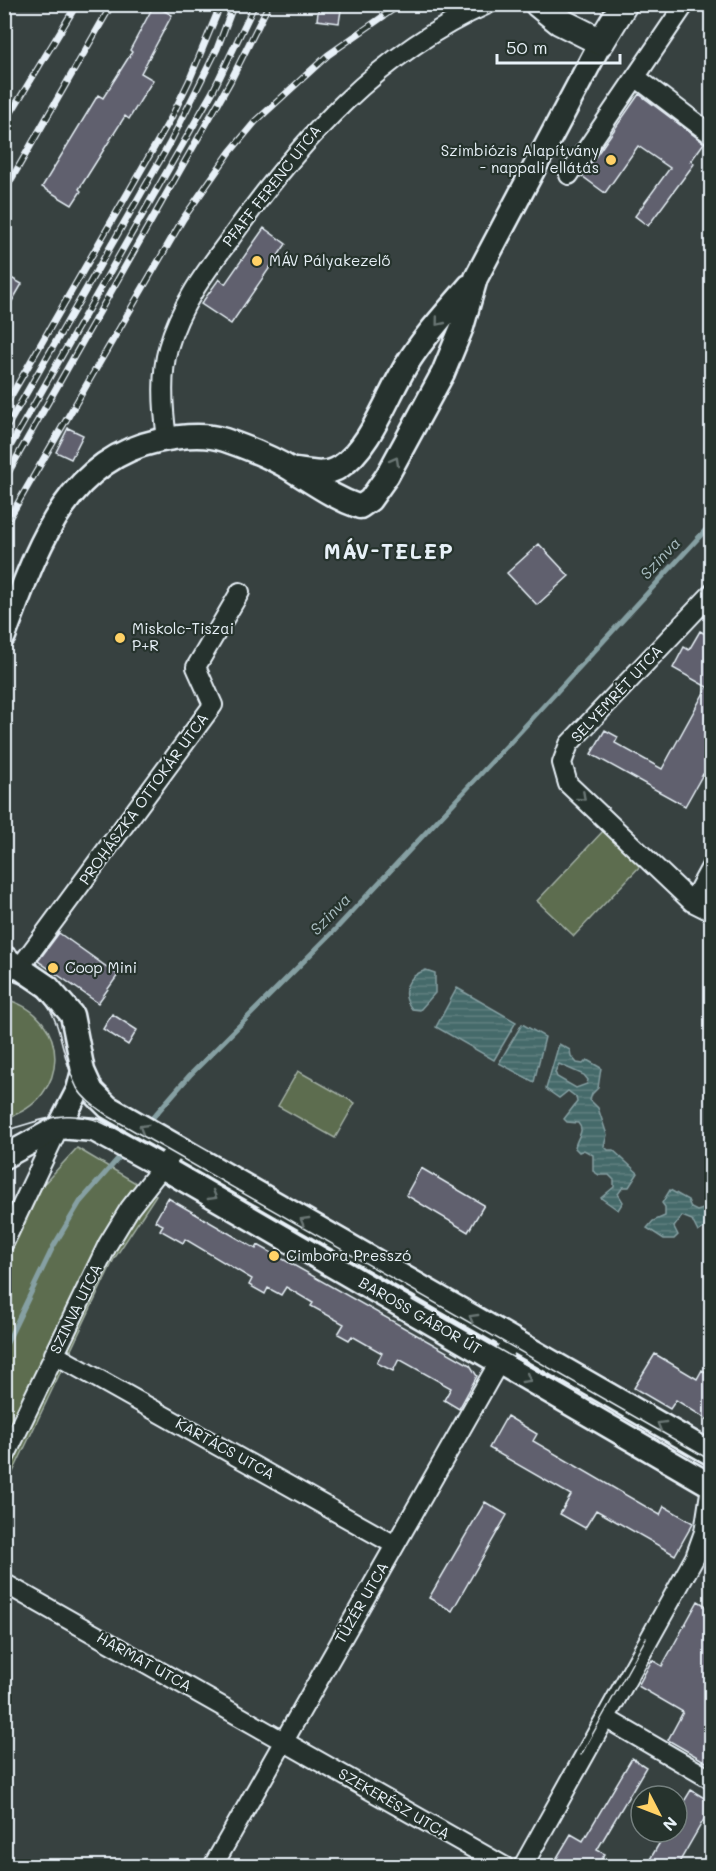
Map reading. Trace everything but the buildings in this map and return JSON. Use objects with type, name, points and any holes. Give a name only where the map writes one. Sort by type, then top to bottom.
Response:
[{"type":"main road","points":[[538,4],[559,21],[601,42],[624,4]]},
{"type":"street","name":"PFAFF FERENC UTCA","points":[[167,438],[164,369],[167,351],[181,310],[275,177],[324,119],[360,85],[421,40],[488,4]]},
{"type":"street","points":[[569,175],[637,78],[685,4]]},
{"type":"street","points":[[292,469],[322,473],[338,469],[361,448],[407,364],[476,278],[601,42]]},
{"type":"street","points":[[637,78],[711,135]]},
{"type":"street","points":[[4,636],[38,549],[54,516],[72,491],[95,470],[120,454],[146,443],[167,438],[202,435],[223,440],[292,469],[335,497],[360,507],[370,500],[387,476],[443,373],[462,327],[476,278]]},
{"type":"street","name":"PROHÁSZKA OTTOKÁR UTCA","points":[[12,962],[213,705],[196,667],[240,592]]},
{"type":"street","name":"SELYEMRÉT UTCA","points":[[711,593],[569,744],[562,763],[568,784],[692,902],[711,912]]},
{"type":"street","points":[[692,902],[711,865]]},
{"type":"street","points":[[4,941],[12,962],[48,987],[72,1015],[83,1071],[78,1090],[4,1243]]},
{"type":"street","name":"BAROSS GÁBOR ÚT","points":[[83,1071],[92,1091],[108,1107],[511,1341],[711,1454]]},
{"type":"street","points":[[4,1157],[59,1127]]},
{"type":"street","name":"BAROSS GÁBOR ÚT","points":[[59,1127],[94,1130],[162,1167],[711,1486]]},
{"type":"street","name":"SZINVA UTCA","points":[[4,1459],[108,1244],[130,1208],[177,1148]]},
{"type":"street","name":"TÜZÉR UTCA","points":[[213,1866],[511,1341]]},
{"type":"street","name":"KARTÁCS UTCA","points":[[54,1354],[395,1545]]},
{"type":"street","points":[[523,1866],[607,1719],[695,1557],[704,1532],[711,1486]]},
{"type":"street","name":"HARMAT UTCA","points":[[4,1583],[284,1741]]},
{"type":"street","points":[[607,1719],[711,1780]]},
{"type":"street","name":"SZEKERÉSZ UTCA","points":[[284,1741],[504,1866]]},
{"type":"green space","points":[[605,829],[642,864],[574,936],[537,901]]},
{"type":"green space","points":[[5,999],[27,1008],[43,1022],[52,1039],[55,1058],[52,1077],[42,1094],[27,1108],[5,1118]]},
{"type":"green space","points":[[298,1071],[355,1103],[335,1138],[278,1106]]},
{"type":"green space","points":[[77,1148],[156,1195],[114,1259],[5,1489],[4,1262],[41,1187]]},
{"type":"water","points":[[426,970],[435,973],[435,993],[420,1010],[412,1009],[406,997],[407,986],[414,976]]},
{"type":"water","points":[[457,988],[516,1022],[494,1060],[436,1027]]},
{"type":"water","points":[[522,1024],[545,1037],[534,1082],[499,1063]]},
{"type":"water","points":[[559,1044],[570,1050],[571,1056],[577,1063],[583,1064],[587,1060],[601,1068],[598,1088],[590,1100],[598,1108],[607,1135],[604,1146],[608,1150],[613,1150],[638,1173],[629,1187],[623,1187],[618,1194],[623,1202],[618,1210],[601,1198],[614,1187],[614,1180],[609,1175],[599,1175],[593,1171],[593,1155],[584,1150],[579,1152],[575,1148],[581,1132],[580,1126],[578,1123],[567,1122],[564,1119],[577,1102],[576,1097],[568,1091],[559,1098],[546,1089]],"holes":[[[559,1064],[584,1075],[588,1080],[587,1084],[576,1088],[557,1077],[555,1072]]]},
{"type":"water","points":[[670,1190],[688,1200],[691,1208],[697,1211],[706,1208],[711,1211],[711,1223],[698,1232],[692,1220],[682,1216],[674,1227],[678,1235],[674,1239],[664,1239],[647,1228],[653,1221],[665,1216],[665,1207],[662,1203]]},
{"type":"waterway","name":"Szinva","points":[[148,1123],[190,1075],[333,932],[712,523]]},
{"type":"waterway","name":"Szinva","points":[[4,1349],[53,1247],[80,1202],[123,1153]]},
{"type":"tram line","points":[[4,978],[25,986],[49,1009],[56,1022],[77,1088],[87,1100],[108,1116],[712,1461]]},
{"type":"tram line","points":[[4,1131],[59,1116],[85,1117],[113,1128]]},
{"type":"tram line","points":[[412,1300],[553,1380]]},
{"type":"tram line","points":[[581,1755],[646,1638]]},
{"type":"railway","points":[[4,124],[77,4]]},
{"type":"railway","points":[[4,192],[112,4]]},
{"type":"railway","points":[[4,408],[171,118],[221,4]]},
{"type":"railway","points":[[4,432],[170,143],[217,49],[234,4]]},
{"type":"railway","points":[[4,457],[213,91],[255,4]]},
{"type":"railway","points":[[4,480],[230,82],[269,4]]},
{"type":"railway","points":[[4,527],[183,219],[230,152],[255,122],[328,55],[401,4]]},
{"type":"place","name":"Szimbiózis Alapítvány - nappali ellátás","points":[[611,160]]},
{"type":"place","name":"MÁV Pályakezelő","points":[[257,261]]},
{"type":"place","name":"Miskolc-Tiszai P+R","points":[[120,638]]},
{"type":"place","name":"Coop Mini","points":[[53,968]]},
{"type":"place","name":"Cimbora Presszó","points":[[274,1256]]},
{"type":"district","name":"MÁV-TELEP","points":[[389,552]]}]
